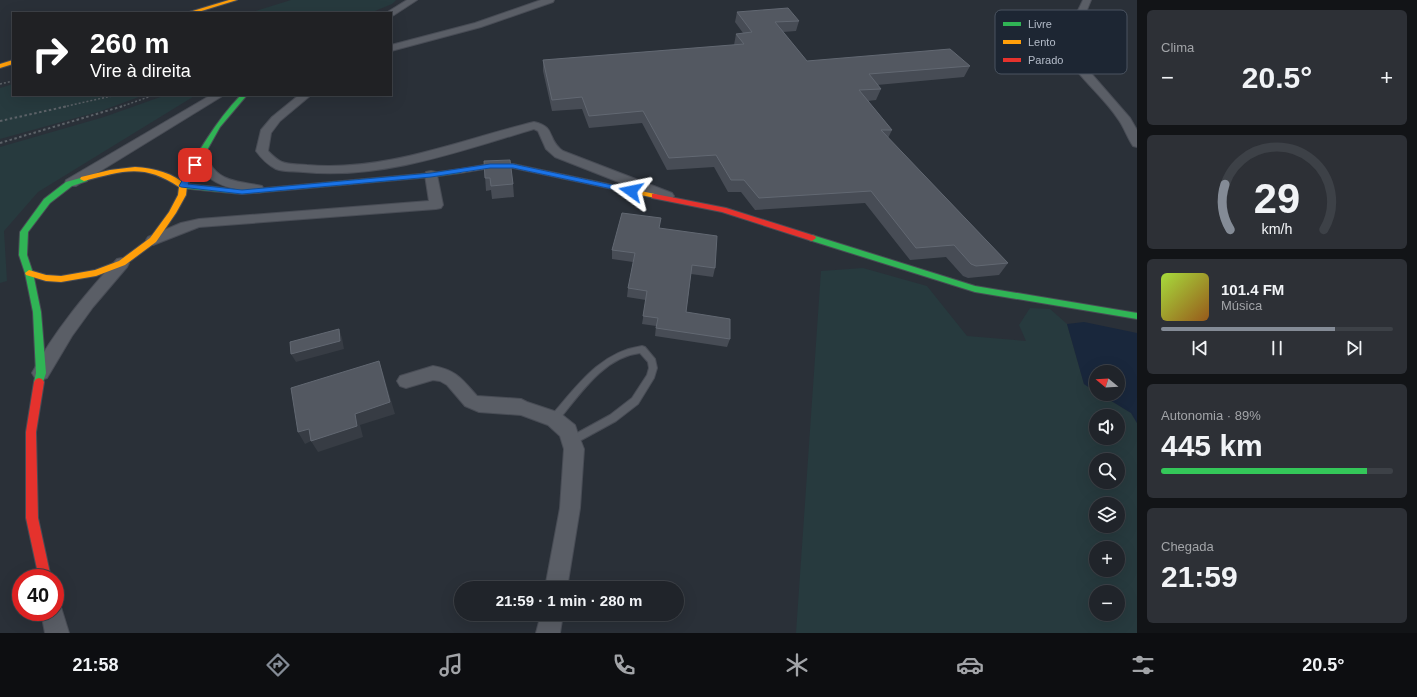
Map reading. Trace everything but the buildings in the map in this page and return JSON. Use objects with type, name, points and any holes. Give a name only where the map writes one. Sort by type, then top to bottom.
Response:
[{"type":"street","points":[[193,12],[235,0]]},
{"type":"street","points":[[392,12],[413,0]]},
{"type":"street","points":[[392,48],[478,25],[550,0]]},
{"type":"street","points":[[1083,10],[1087,0]]},
{"type":"street","points":[[0,66],[12,62]]},
{"type":"street","points":[[1087,74],[1122,113],[1132,129],[1137,143]]},
{"type":"street","points":[[43,569],[32,518],[31,432],[42,373],[37,312],[29,273],[23,255],[24,232],[48,201],[69,184],[217,96]]},
{"type":"street","points":[[153,240],[172,213],[182,195],[183,186],[217,124],[243,96]]},
{"type":"street","points":[[305,96],[276,119],[265,133],[262,151],[269,159],[280,166],[322,170],[375,166],[436,154],[534,125],[541,127],[544,130],[548,144],[558,154],[674,199]]},
{"type":"street","points":[[200,154],[204,168],[214,177],[239,186],[264,190]]},
{"type":"street","points":[[69,184],[108,172],[137,168],[162,173],[183,186],[242,192],[431,175],[490,166],[513,166],[723,210],[975,289],[1137,316]]},
{"type":"street","points":[[42,373],[66,332],[87,303],[122,263],[153,240],[186,226],[199,223],[436,206],[431,175]]},
{"type":"street","points":[[29,273],[46,278],[62,279],[96,273],[122,263]]},
{"type":"street","points":[[406,381],[433,373],[444,375],[453,380],[471,401],[479,404],[521,408],[554,418],[568,431],[574,449],[570,508],[557,581]]},
{"type":"street","points":[[54,621],[57,633]]},
{"type":"street","points":[[548,633],[551,621]]},
{"type":"lane","points":[[554,418],[589,378],[610,360],[625,352],[642,349],[652,361],[653,368],[651,376],[634,401],[613,418],[571,441]]},
{"type":"path","points":[[0,84],[12,81]]},
{"type":"path","points":[[0,121],[112,96]]},
{"type":"path","points":[[0,143],[102,113],[151,96]]},
{"type":"green space","points":[[291,0],[396,0],[392,4],[372,12],[252,12]]},
{"type":"green space","points":[[12,84],[12,96],[141,96],[101,111],[0,139],[0,88]]},
{"type":"green space","points":[[163,96],[194,96],[38,192],[4,231],[7,281],[0,283],[0,147],[104,117]]},
{"type":"green space","points":[[863,268],[927,286],[967,336],[1026,341],[1019,325],[1030,308],[1050,309],[1067,324],[1084,384],[1089,387],[1089,401],[1111,401],[1124,409],[1089,409],[1089,445],[1125,445],[1125,409],[1131,413],[1137,423],[1137,633],[796,633],[821,271]]},
{"type":"water","points":[[1084,322],[1137,333],[1137,423],[1131,413],[1111,401],[1125,401],[1125,365],[1089,365],[1089,387],[1084,384],[1067,324]]},
{"type":"traffic: fast","points":[[243,96],[234,105],[218,127],[183,186],[242,192],[431,175],[460,171]]},
{"type":"traffic: fast","points":[[39,382],[41,373],[37,312],[29,273],[23,255],[24,232],[47,201],[69,184],[84,179]]},
{"type":"traffic: fast","points":[[812,238],[975,289],[1137,316]]},
{"type":"traffic: slow","points":[[193,12],[235,0]]},
{"type":"traffic: slow","points":[[0,66],[12,62]]},
{"type":"traffic: slow","points":[[460,171],[490,166],[513,166],[655,196]]},
{"type":"traffic: slow","points":[[29,273],[46,278],[61,279],[96,273],[122,263],[153,240],[172,213],[182,195],[183,186],[171,178],[147,170],[123,170],[84,179]]},
{"type":"traffic: jam","points":[[655,196],[723,210],[812,238]]},
{"type":"traffic: jam","points":[[39,382],[31,432],[32,518],[43,569]]},
{"type":"route","points":[[195,165],[183,186],[223,191],[242,192],[431,175],[490,166],[513,166],[631,191]]}]
